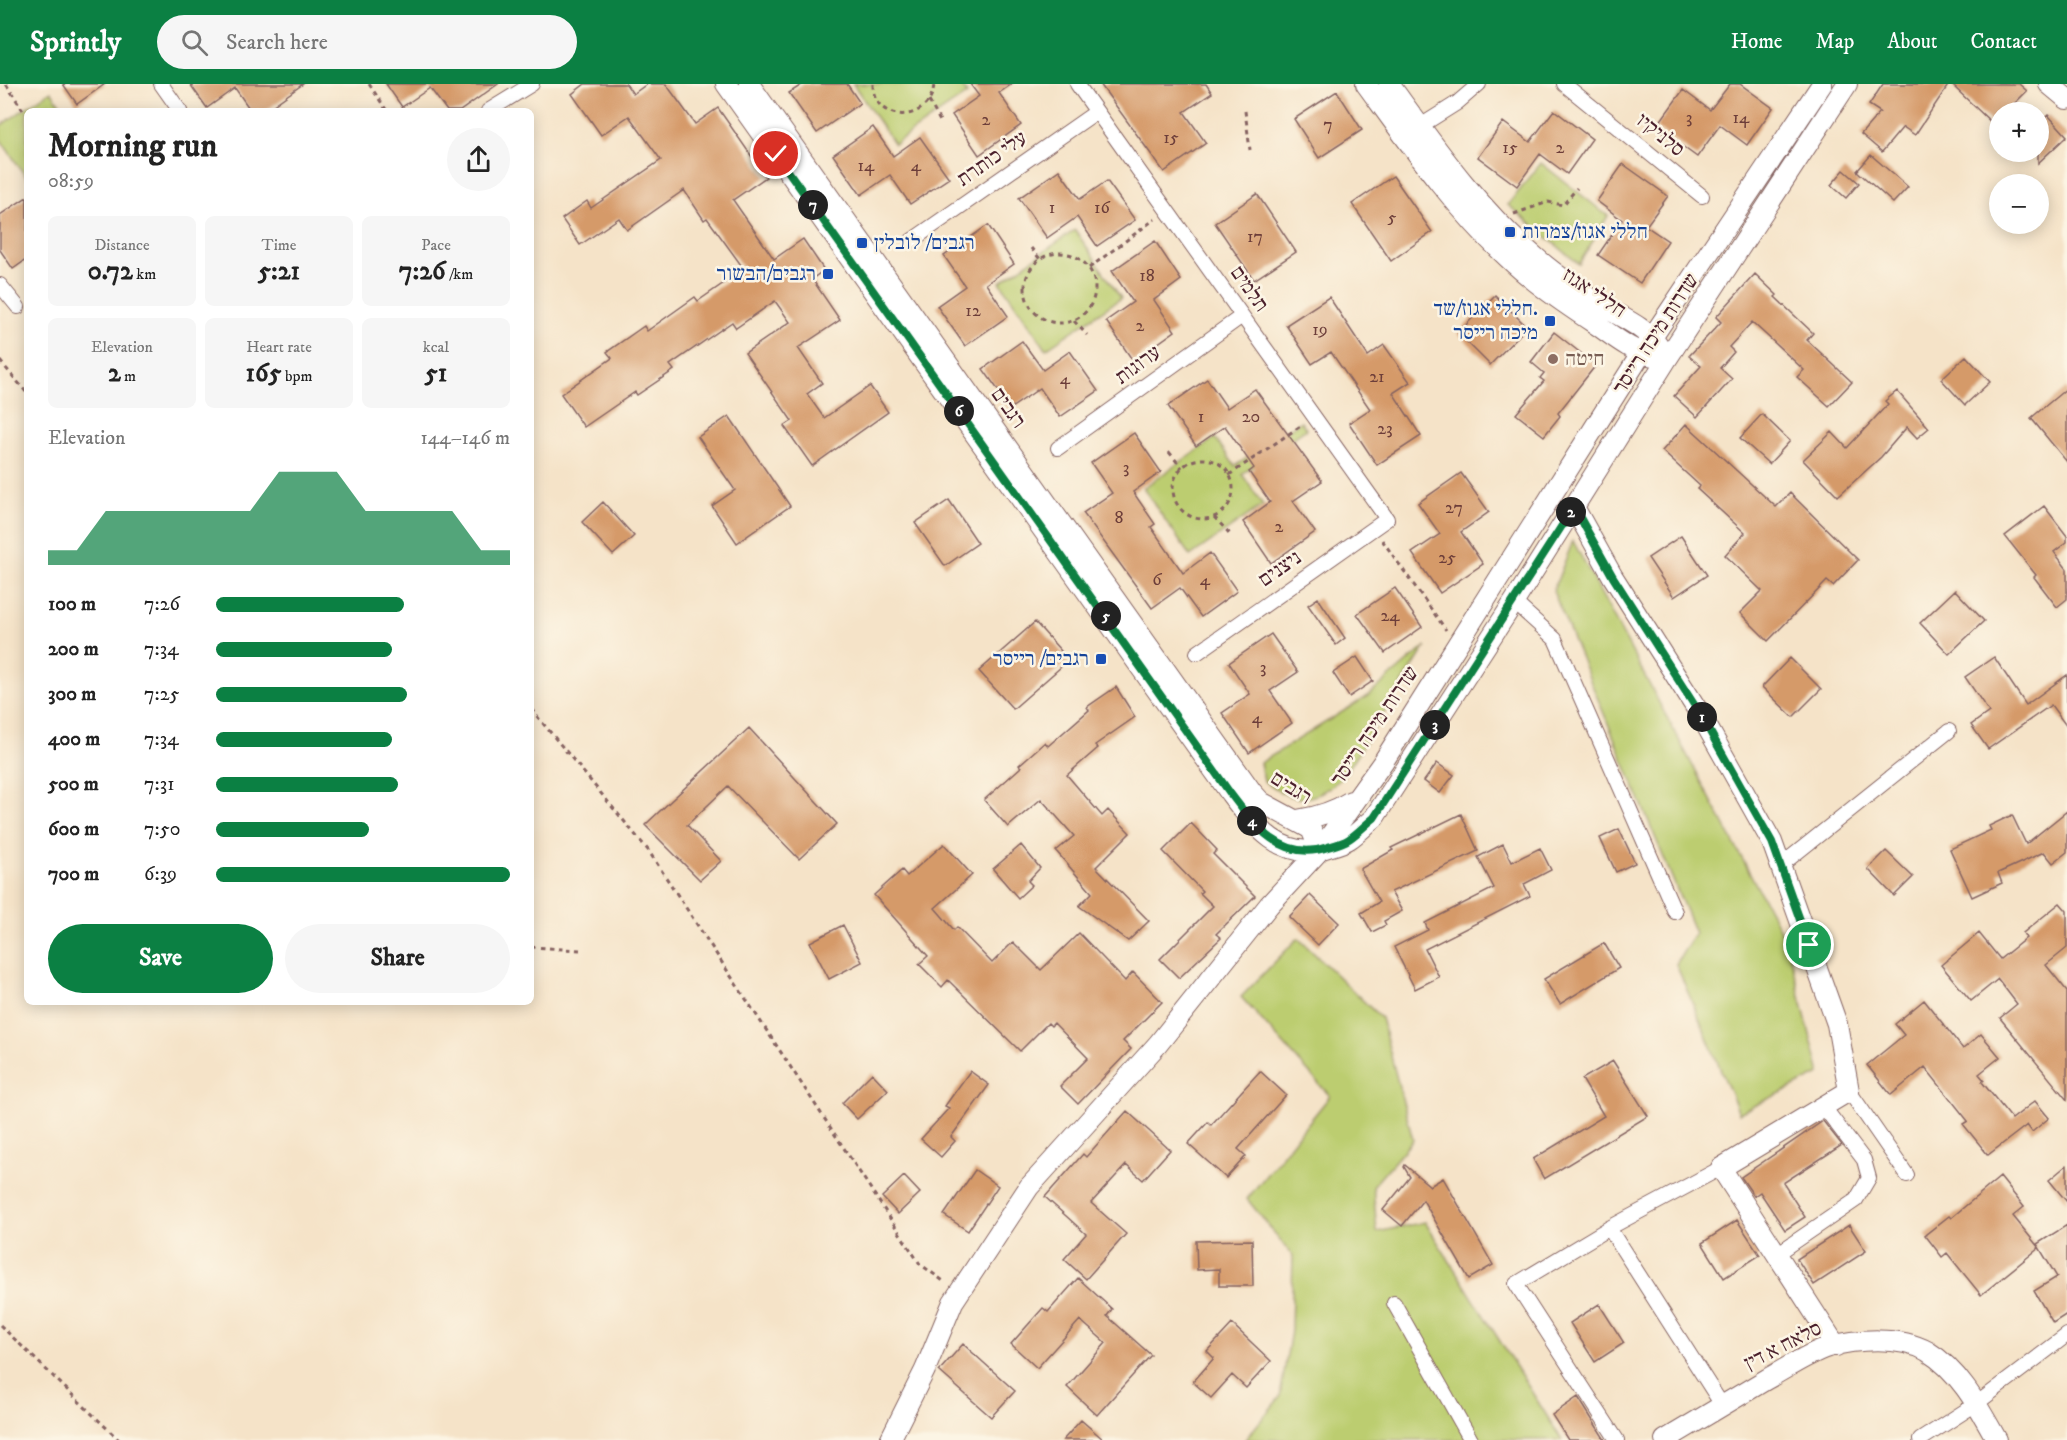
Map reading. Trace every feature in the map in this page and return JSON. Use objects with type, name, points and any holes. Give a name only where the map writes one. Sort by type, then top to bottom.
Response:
[{"type":"street","points":[[161,84],[178,108]]},
{"type":"street","points":[[493,108],[532,84]]},
{"type":"street","name":"רגבים","points":[[726,84],[1243,810],[1273,841],[1299,850],[1320,850],[1311,829],[1298,820],[1276,811],[1252,792],[749,84]]},
{"type":"street","name":"תלמים","points":[[1077,84],[1387,519]]},
{"type":"street","name":"חללי אגוז","points":[[1366,84],[1526,249],[1554,273],[1597,303],[1652,336],[1667,359]]},
{"type":"street","name":"חללי אגוז","points":[[1389,84],[1413,131],[1460,206],[1506,256],[1543,288],[1641,354],[1667,359]]},
{"type":"street","points":[[1413,131],[1457,103],[1479,84]]},
{"type":"street","name":"סלניקיו","points":[[1564,84],[1702,196]]},
{"type":"street","name":"שדרות מיכה רייסר","points":[[1320,850],[1383,762],[1652,336],[1822,84]]},
{"type":"street","name":"שדרות מיכה רייסר","points":[[1320,850],[1347,840],[1374,818],[1667,359],[1847,84]]},
{"type":"street","points":[[2049,84],[2067,99]]},
{"type":"street","name":"עלי כותרת","points":[[911,241],[1096,111]]},
{"type":"street","points":[[0,285],[18,307]]},
{"type":"street","name":"ערוגות","points":[[1058,448],[1242,315]]},
{"type":"street","points":[[1574,507],[1613,577],[1700,714],[1772,842],[1837,1024],[1849,1091],[1907,1175]]},
{"type":"street","name":"ניצנים","points":[[1197,653],[1387,519]]},
{"type":"street","points":[[1514,602],[1555,639],[1676,912]]},
{"type":"street","points":[[1780,866],[1949,731]]},
{"type":"street","points":[[1298,820],[1338,810],[1357,797]]},
{"type":"street","points":[[890,1440],[925,1370],[953,1302],[1029,1187],[1158,1044],[1269,905],[1320,850]]},
{"type":"street","points":[[1617,1440],[1516,1284],[1609,1228],[1721,1168],[1849,1091]]},
{"type":"street","points":[[1777,1254],[1856,1200],[1869,1178],[1863,1160],[1823,1106]]},
{"type":"street","points":[[1721,1168],[1836,1346]]},
{"type":"street","points":[[1609,1228],[1722,1405]]},
{"type":"street","points":[[1394,1303],[1471,1440]]},
{"type":"street","points":[[1920,1440],[1976,1404],[2067,1335]]},
{"type":"street","name":"סלאח א דין","points":[[1666,1440],[1722,1405],[1826,1348],[1850,1342],[1892,1340],[1926,1351],[1954,1374],[1976,1404],[1997,1440]]},
{"type":"path","points":[[6,84],[23,110]]},
{"type":"path","points":[[369,84],[385,108]]},
{"type":"path","points":[[873,84],[876,99],[881,106],[900,115],[911,114],[922,109],[929,101],[934,84]]},
{"type":"path","points":[[929,101],[941,123]]},
{"type":"path","points":[[1245,111],[1250,150]]},
{"type":"path","points":[[1497,220],[1548,202],[1563,205],[1577,189]]},
{"type":"path","points":[[1089,268],[1168,210]]},
{"type":"path","points":[[1031,248],[1040,259]]},
{"type":"path","points":[[1049,254],[1073,255],[1089,268],[1095,283],[1095,296],[1090,307],[1074,321],[1062,324],[1050,322],[1039,317],[1027,303],[1024,291],[1026,279],[1031,267],[1040,259],[1049,254]]},
{"type":"path","points":[[1074,321],[1087,335]]},
{"type":"path","points":[[0,361],[24,389]]},
{"type":"path","points":[[1229,475],[1315,416]]},
{"type":"path","points":[[1169,452],[1182,468]]},
{"type":"path","points":[[1204,459],[1214,461],[1229,475],[1233,494],[1229,504],[1214,517],[1200,519],[1190,516],[1176,502],[1173,486],[1176,476],[1191,462],[1204,459]]},
{"type":"path","points":[[1214,517],[1231,535]]},
{"type":"path","points":[[1374,529],[1457,645]]},
{"type":"path","points":[[534,713],[648,850],[920,1264],[959,1293]]},
{"type":"path","points":[[534,947],[580,950]]},
{"type":"path","points":[[0,1325],[120,1440]]},
{"type":"green space","points":[[853,84],[960,84],[967,94],[894,144]]},
{"type":"green space","points":[[51,91],[63,108],[26,108]]},
{"type":"green space","points":[[24,110],[24,174],[0,139],[0,126]]},
{"type":"green space","points":[[1541,163],[1608,216],[1579,264],[1508,205]]},
{"type":"green space","points":[[1075,230],[1121,298],[1046,349],[1000,282]]},
{"type":"green space","points":[[1301,421],[1306,429],[1242,474],[1263,505],[1190,556],[1143,488],[1215,438],[1235,466]]},
{"type":"green space","points":[[1573,541],[1786,941],[1820,1074],[1739,1113],[1676,964],[1695,933],[1553,591]]},
{"type":"green space","points":[[1426,646],[1344,776],[1323,791],[1305,798],[1286,795],[1264,781],[1260,763],[1368,696]]},
{"type":"green space","points":[[1298,938],[1381,1018],[1413,1140],[1373,1186],[1377,1232],[1425,1222],[1562,1440],[1245,1440],[1280,1397],[1291,1331],[1293,1256],[1247,1199],[1330,1096],[1241,997]]},
{"type":"building","points":[[63,84],[105,84],[77,104]]},
{"type":"building","points":[[190,84],[303,84],[269,108],[249,108],[235,88],[207,108]]},
{"type":"building","points":[[386,84],[498,84],[464,108],[445,108],[430,88],[402,107]]},
{"type":"building","points":[[585,84],[626,84],[633,94],[647,84],[666,84],[695,124],[718,108],[766,177],[733,200],[774,259],[803,239],[824,270],[812,279],[840,320],[798,348],[822,383],[807,394],[824,418],[870,386],[888,412],[812,466],[784,426],[792,421],[745,353],[790,322],[775,301],[736,328],[732,322],[670,365],[674,370],[637,395],[635,392],[584,427],[561,394],[612,358],[607,352],[644,326],[647,331],[695,297],[698,301],[744,269],[707,218],[704,220],[684,190],[627,230],[619,218],[580,245],[562,219],[587,201],[591,208],[661,160],[629,116],[601,135],[572,94]]},
{"type":"building","points":[[803,84],[847,84],[860,103],[817,133],[789,93]]},
{"type":"building","points":[[970,84],[1012,84],[999,93],[1021,125],[979,155],[952,115],[979,96]]},
{"type":"building","points":[[1100,84],[1206,84],[1212,93],[1184,112],[1206,143],[1164,172]]},
{"type":"building","points":[[1730,84],[1740,84],[1773,108],[1747,145],[1720,125],[1697,157],[1656,127],[1683,90],[1710,110]]},
{"type":"building","points":[[1883,84],[1949,84],[1915,135],[1903,127],[1882,152],[1861,134],[1880,112],[1869,105]]},
{"type":"building","points":[[1951,84],[2019,84],[2027,91],[2016,102],[1989,102],[1989,120]]},
{"type":"building","points":[[1337,91],[1362,130],[1319,158],[1294,119]]},
{"type":"building","points":[[1554,110],[1592,139],[1567,174],[1540,154],[1517,186],[1478,157],[1503,122],[1530,142]]},
{"type":"building","points":[[2049,116],[2067,136],[2049,153]]},
{"type":"building","points":[[873,127],[893,156],[920,137],[949,178],[910,204],[890,175],[861,195],[833,155]]},
{"type":"building","points":[[1871,155],[1908,187],[1893,203],[1857,171]]},
{"type":"building","points":[[1623,164],[1668,196],[1646,226],[1668,241],[1640,283],[1598,255],[1622,220],[1597,201]]},
{"type":"building","points":[[1059,170],[1080,199],[1107,181],[1135,220],[1097,246],[1077,217],[1047,238],[1019,198]]},
{"type":"building","points":[[1844,170],[1859,183],[1846,198],[1831,185]]},
{"type":"building","points":[[1393,176],[1432,232],[1391,261],[1352,204]]},
{"type":"building","points":[[1257,194],[1296,252],[1254,280],[1215,223]]},
{"type":"building","points":[[24,199],[24,261],[13,269],[0,250],[0,215]]},
{"type":"building","points":[[988,225],[1014,264],[986,284],[1008,316],[965,346],[937,306],[965,286],[944,256]]},
{"type":"building","points":[[1155,241],[1181,280],[1154,300],[1175,331],[1133,361],[1106,321],[1133,302],[1112,271]]},
{"type":"building","points":[[1755,274],[1777,295],[1775,297],[1813,333],[1807,340],[1852,382],[1829,406],[1797,377],[1804,370],[1752,322],[1729,347],[1734,352],[1720,368],[1732,379],[1697,417],[1674,396],[1701,366],[1689,356],[1721,322],[1716,317]]},
{"type":"building","points":[[1495,295],[1527,327],[1490,365],[1458,333]]},
{"type":"building","points":[[1329,297],[1368,356],[1384,345],[1410,382],[1393,393],[1421,436],[1377,465],[1349,423],[1370,409],[1331,352],[1312,364],[1286,325]]},
{"type":"building","points":[[1554,332],[1596,365],[1558,413],[1560,416],[1544,436],[1516,414],[1544,381],[1540,378],[1544,373],[1531,362]]},
{"type":"building","points":[[1022,341],[1043,370],[1070,351],[1098,391],[1060,417],[1040,388],[1011,408],[983,369]]},
{"type":"building","points":[[1966,356],[1990,382],[1965,405],[1941,379]]},
{"type":"building","points":[[1207,379],[1227,408],[1255,389],[1322,481],[1293,501],[1315,532],[1271,563],[1243,522],[1270,502],[1249,472],[1254,468],[1225,426],[1196,446],[1168,406]]},
{"type":"building","points":[[2067,388],[2067,462],[2031,418]]},
{"type":"building","points":[[1897,391],[1929,428],[1917,438],[1907,427],[1881,457],[1838,496],[1803,460],[1832,432],[1847,448],[1888,404],[1885,401]]},
{"type":"building","points":[[1762,414],[1790,441],[1769,464],[1740,438]]},
{"type":"building","points":[[729,416],[790,506],[737,543],[712,506],[735,490],[698,437]]},
{"type":"building","points":[[1686,424],[1776,507],[1790,493],[1858,560],[1833,586],[1827,581],[1768,641],[1740,613],[1762,591],[1725,555],[1745,533],[1697,489],[1700,486],[1662,451]]},
{"type":"building","points":[[1134,433],[1161,472],[1133,492],[1155,524],[1151,527],[1183,573],[1210,553],[1237,591],[1201,617],[1180,588],[1152,608],[1083,513],[1112,493],[1091,463]]},
{"type":"building","points":[[1461,473],[1489,512],[1461,532],[1483,564],[1440,593],[1412,553],[1440,534],[1418,503]]},
{"type":"building","points":[[949,500],[978,543],[945,566],[915,523]]},
{"type":"building","points":[[603,502],[634,536],[613,555],[582,522]]},
{"type":"building","points":[[2044,506],[2067,536],[2067,542],[2054,552],[2067,569],[2067,599],[2057,607],[2034,577],[2036,575],[2005,536]]},
{"type":"building","points":[[1681,536],[1707,575],[1674,597],[1648,558]]},
{"type":"building","points":[[1395,588],[1422,627],[1385,653],[1357,614]]},
{"type":"building","points":[[1955,590],[1984,621],[1949,654],[1920,623]]},
{"type":"building","points":[[1318,598],[1345,638],[1336,645],[1308,605]]},
{"type":"building","points":[[1035,622],[1069,660],[1013,709],[979,671]]},
{"type":"building","points":[[1271,634],[1298,672],[1270,691],[1292,723],[1249,753],[1222,713],[1250,694],[1229,663]]},
{"type":"building","points":[[1357,657],[1373,681],[1349,697],[1333,673]]},
{"type":"building","points":[[1994,657],[2026,705],[2067,675],[2067,727],[2051,705],[1988,749],[1971,725],[1989,712],[1965,677]]},
{"type":"building","points":[[1790,658],[1821,689],[1793,717],[1762,687]]},
{"type":"building","points":[[1116,687],[1135,717],[1095,745],[1098,748],[1067,775],[1102,816],[1108,810],[1130,833],[1096,867],[1149,921],[1128,941],[1079,906],[1092,893],[1056,851],[1074,836],[1041,799],[1008,827],[984,800],[1045,742],[1048,746],[1089,710],[1087,707]]},
{"type":"building","points":[[749,728],[837,824],[799,859],[728,786],[687,825],[721,861],[700,880],[645,825]]},
{"type":"building","points":[[1437,763],[1454,775],[1440,793],[1424,781]]},
{"type":"building","points":[[2067,811],[2067,852],[2053,863],[2044,852],[1998,873],[2002,883],[1972,897],[1950,849],[1991,830],[1989,826],[2012,815],[2026,844]]},
{"type":"building","points":[[1461,814],[1478,851],[1391,892],[1402,911],[1384,921],[1386,925],[1372,932],[1361,913],[1379,902],[1360,869],[1393,850],[1391,848]]},
{"type":"building","points":[[1191,823],[1217,850],[1213,854],[1255,896],[1216,934],[1221,938],[1179,978],[1160,959],[1213,906],[1200,893],[1202,891],[1163,851]]},
{"type":"building","points":[[1619,829],[1635,863],[1616,872],[1600,838]]},
{"type":"building","points":[[944,844],[972,875],[935,908],[954,930],[957,927],[992,963],[1013,942],[1041,970],[1079,933],[1125,981],[1133,972],[1162,1002],[1123,1041],[1131,1049],[1078,1104],[1060,1086],[1088,1058],[1054,1023],[1051,1026],[1048,1023],[1020,1051],[948,980],[942,987],[919,964],[928,956],[874,895],[902,870],[907,876]]},
{"type":"building","points":[[1503,844],[1512,862],[1540,848],[1551,870],[1524,884],[1530,896],[1425,949],[1439,977],[1415,989],[1394,947],[1428,930],[1425,923],[1494,888],[1478,857]]},
{"type":"building","points":[[1021,845],[1040,868],[1028,881],[1032,885],[1018,898],[993,869]]},
{"type":"building","points":[[1886,851],[1913,877],[1894,896],[1868,869]]},
{"type":"building","points":[[1310,895],[1339,923],[1318,945],[1289,917]]},
{"type":"building","points":[[2060,903],[2067,911],[2067,948],[2046,965],[2067,991],[2067,1100],[2000,1018],[2017,1004],[1998,979],[1971,1001],[1941,965],[1979,933],[2000,959],[2026,938],[2023,933]]},
{"type":"building","points":[[843,925],[862,962],[829,979],[810,942]]},
{"type":"building","points":[[1604,943],[1619,968],[1560,1004],[1544,979]]},
{"type":"building","points":[[1924,1000],[1963,1049],[1981,1034],[2000,1057],[1979,1074],[1984,1080],[1982,1082],[2012,1119],[2035,1101],[2049,1118],[2032,1132],[2027,1125],[1988,1155],[1963,1124],[1968,1121],[1925,1067],[1891,1095],[1867,1065],[1904,1035],[1895,1024]]},
{"type":"building","points":[[1613,1061],[1648,1116],[1544,1179],[1533,1159],[1604,1116],[1582,1079]]},
{"type":"building","points":[[970,1071],[989,1085],[951,1137],[955,1141],[941,1157],[921,1139],[949,1108],[945,1106]]},
{"type":"building","points":[[1260,1071],[1286,1095],[1238,1149],[1246,1156],[1226,1178],[1188,1144],[1208,1122],[1211,1125]]},
{"type":"building","points":[[872,1073],[888,1090],[857,1119],[842,1103]]},
{"type":"building","points":[[1127,1111],[1170,1150],[1143,1180],[1126,1165],[1091,1203],[1126,1234],[1086,1279],[1064,1259],[1086,1234],[1045,1197],[1083,1154],[1086,1157]]},
{"type":"building","points":[[1823,1121],[1842,1145],[1783,1183],[1805,1217],[1785,1230],[1760,1192],[1754,1196],[1741,1177]]},
{"type":"building","points":[[1405,1165],[1430,1186],[1443,1178],[1493,1265],[1469,1279],[1423,1200],[1402,1226],[1383,1210],[1410,1177]]},
{"type":"building","points":[[2067,1165],[2067,1202],[2049,1180]]},
{"type":"building","points":[[975,1170],[998,1186],[968,1231],[944,1215]]},
{"type":"building","points":[[904,1176],[920,1193],[898,1214],[882,1197]]},
{"type":"building","points":[[2000,1177],[2024,1207],[2013,1216],[2039,1248],[1981,1295],[1947,1253],[1942,1257],[1925,1235],[1949,1216],[1951,1218]]},
{"type":"building","points":[[1737,1220],[1760,1255],[1724,1278],[1702,1243]]},
{"type":"building","points":[[1849,1225],[1866,1251],[1814,1285],[1797,1259]]},
{"type":"building","points":[[2067,1225],[2067,1314],[2053,1323],[2034,1291],[2057,1277],[2037,1244]]},
{"type":"building","points":[[1252,1240],[1253,1286],[1219,1286],[1219,1269],[1197,1270],[1196,1241]]},
{"type":"building","points":[[1078,1278],[1112,1309],[1107,1316],[1151,1355],[1097,1415],[1067,1387],[1106,1343],[1080,1320],[1037,1368],[1011,1344],[1043,1308],[1048,1312]]},
{"type":"building","points":[[1599,1304],[1624,1343],[1595,1362],[1570,1323]]},
{"type":"building","points":[[1232,1324],[1271,1361],[1246,1388],[1232,1375],[1211,1398],[1193,1382],[1214,1358],[1207,1351]]},
{"type":"building","points":[[963,1344],[1015,1391],[991,1417],[939,1371]]},
{"type":"building","points":[[1578,1397],[1605,1440],[1568,1440],[1552,1415]]},
{"type":"building","points":[[1081,1420],[1104,1440],[1063,1440]]},
{"type":"place","name":"חללי אגוז/צמרות","points":[[1510,232]]},
{"type":"place","name":"רגבים/ לובלין","points":[[862,243]]},
{"type":"place","name":"רגבים/הבשור","points":[[828,274]]},
{"type":"place","name":"חללי אגוז/שד. מיכה רייסר","points":[[1550,321]]},
{"type":"place","name":"חיטה","points":[[1553,359]]},
{"type":"place","name":"רגבים/ רייסר","points":[[1101,659]]},
{"type":"route","points":[[776,154],[1230,793],[1250,819],[1273,841],[1299,850],[1320,850],[1347,840],[1374,818],[1574,507],[1613,577],[1700,714],[1772,842],[1809,945]]}]
